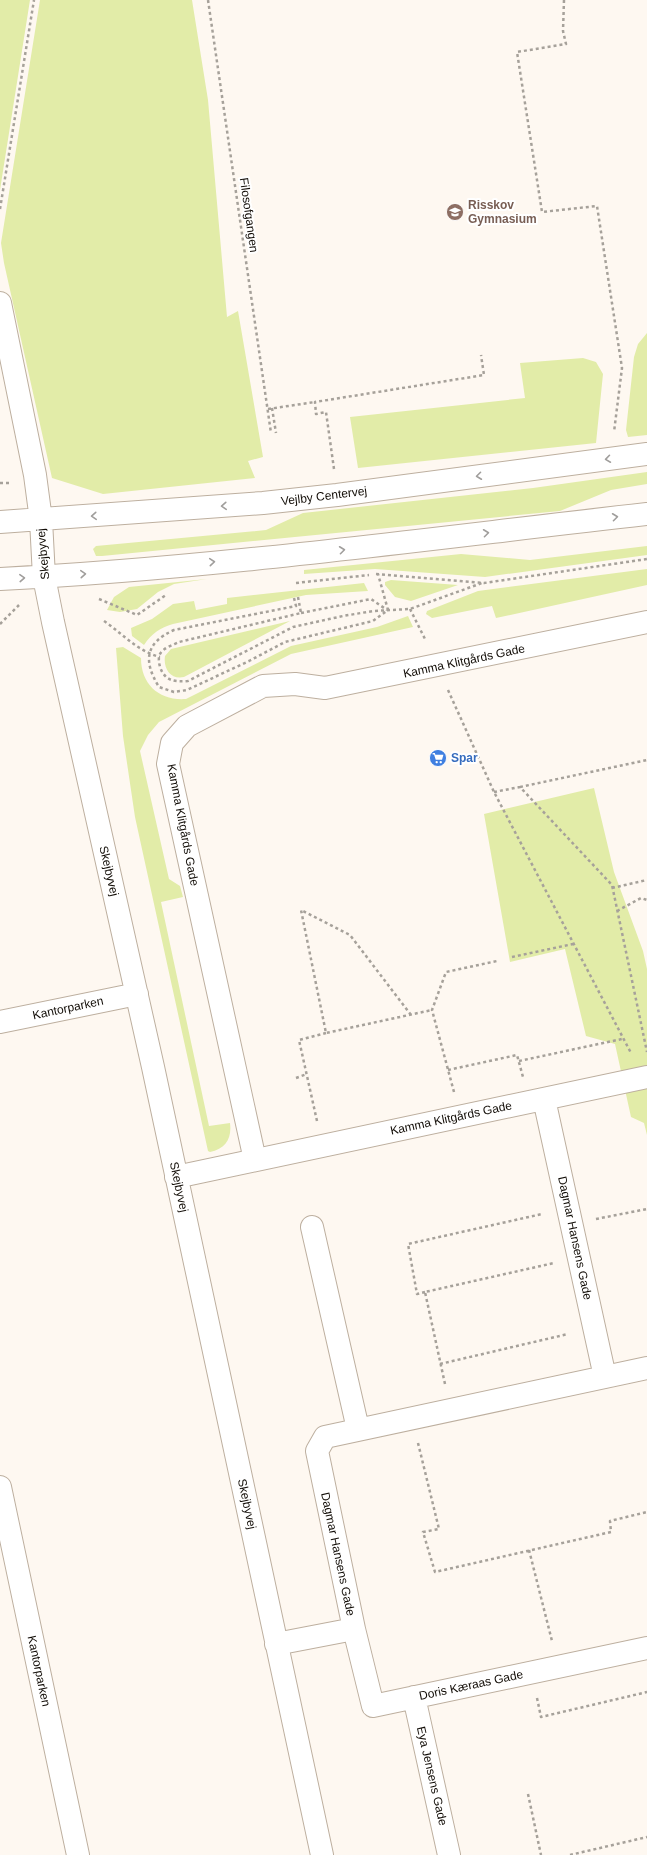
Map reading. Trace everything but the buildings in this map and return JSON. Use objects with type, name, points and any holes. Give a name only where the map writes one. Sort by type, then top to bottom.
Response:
[{"type":"street","name":"Skejbyvej","points":[[0,303],[35,475],[41,520],[44,577],[137,994],[322,1855]]},
{"type":"street","name":"Vejlby Centervej","points":[[0,522],[263,503],[337,495],[647,454]]},
{"type":"street","points":[[0,579],[44,577],[322,553],[647,514]]},
{"type":"street","name":"Kamma Klitgårds Gade","points":[[255,1160],[168,764],[172,743],[187,726],[262,686],[295,684],[325,688],[647,622]]},
{"type":"street","name":"Kantorparken","points":[[0,1022],[137,994]]},
{"type":"street","name":"Kamma Klitgårds Gade","points":[[176,1177],[647,1077]]},
{"type":"street","name":"Dagmar Hansens Gade","points":[[537,1100],[570,1216],[605,1377]]},
{"type":"street","points":[[312,1228],[358,1430]]},
{"type":"street","name":"Dagmar Hansens Gade","points":[[276,1644],[354,1629],[317,1451],[325,1437],[647,1368]]},
{"type":"street","name":"Kantorparken","points":[[0,1487],[78,1855]]},
{"type":"street","name":"Doris Kæraas Gade","points":[[354,1629],[373,1706],[647,1648]]},
{"type":"street","name":"Eya Jensens Gade","points":[[414,1697],[450,1855]]},
{"type":"path","points":[[0,209],[34,0]]},
{"type":"path","name":"Filosofgangen","points":[[208,0],[271,433]]},
{"type":"path","points":[[564,0],[563,32],[566,44],[517,52],[542,212],[597,206],[622,368],[610,459]]},
{"type":"path","points":[[268,409],[484,375],[481,355]]},
{"type":"path","points":[[315,402],[316,414],[326,412],[337,495]]},
{"type":"path","points":[[272,408],[276,433]]},
{"type":"path","points":[[388,610],[371,599],[301,613],[179,642],[167,647],[160,654],[159,662],[164,676],[170,681],[188,681],[293,627],[343,616],[388,610],[410,609],[484,583],[647,559]]},
{"type":"path","points":[[292,583],[378,574],[484,583]]},
{"type":"path","points":[[378,574],[388,610]]},
{"type":"path","points":[[94,598],[137,616],[164,595],[171,594]]},
{"type":"path","points":[[298,597],[301,613]]},
{"type":"path","points":[[294,598],[296,606],[174,630],[156,641],[150,648],[148,664],[151,675],[159,687],[174,692],[187,690],[249,661],[285,642],[373,621],[388,610]]},
{"type":"path","points":[[410,609],[438,666],[494,792],[622,1039],[634,1059]]},
{"type":"path","points":[[104,621],[132,644],[149,654],[160,658]]},
{"type":"path","points":[[494,792],[647,760]]},
{"type":"path","points":[[520,787],[612,885],[647,1052]]},
{"type":"path","points":[[612,888],[647,880]]},
{"type":"path","points":[[617,911],[641,898],[647,900]]},
{"type":"path","points":[[326,1033],[301,910],[350,935],[411,1015]]},
{"type":"path","points":[[512,957],[573,944]]},
{"type":"path","points":[[460,1116],[432,1010],[446,972],[497,961]]},
{"type":"path","points":[[322,1146],[299,1040],[432,1010]]},
{"type":"path","points":[[519,1061],[622,1039]]},
{"type":"path","points":[[448,1070],[517,1055],[537,1100]]},
{"type":"path","points":[[296,1078],[306,1074]]},
{"type":"path","points":[[579,1258],[417,1294],[408,1244],[570,1216],[647,1209]]},
{"type":"path","points":[[425,1292],[450,1410]]},
{"type":"path","points":[[440,1364],[594,1328]]},
{"type":"path","points":[[412,1418],[439,1529],[423,1532],[435,1572],[611,1532],[610,1521],[647,1512]]},
{"type":"path","points":[[529,1550],[558,1667]]},
{"type":"path","points":[[530,1673],[541,1717],[647,1692]]},
{"type":"path","points":[[528,1794],[541,1855]]},
{"type":"path","points":[[570,1855],[647,1837]]},
{"type":"green space","points":[[0,0],[30,0],[0,190]]},
{"type":"green space","points":[[40,0],[192,0],[208,100],[227,317],[238,311],[263,457],[248,461],[255,478],[103,494],[52,478],[4,263],[1,243]]},
{"type":"green space","points":[[647,333],[647,435],[628,437],[626,430],[634,357],[638,344]]},
{"type":"green space","points":[[583,358],[596,362],[603,374],[596,443],[358,468],[350,417],[525,398],[520,363]]},
{"type":"green space","points":[[647,472],[647,484],[611,490],[560,511],[102,556],[96,556],[93,549],[96,546],[266,530],[303,513],[533,488]]},
{"type":"green space","points":[[647,546],[647,555],[485,577],[375,569],[304,574],[304,570],[461,554],[530,560]]},
{"type":"green space","points":[[647,569],[647,585],[496,618],[492,606],[432,618],[426,614],[427,611],[478,591]]},
{"type":"green space","points":[[207,579],[174,584],[158,592],[137,609],[120,612],[107,610],[114,597],[129,587]]},
{"type":"green space","points":[[391,580],[458,585],[411,601],[395,597],[385,585],[385,582]]},
{"type":"green space","points":[[364,583],[368,591],[306,595],[173,624],[164,627],[150,637],[144,645],[132,636],[131,628],[152,619],[173,604],[194,601],[196,610],[227,604],[227,598]]},
{"type":"green space","points":[[408,616],[413,627],[291,654],[159,722],[148,735],[140,751],[169,879],[180,886],[183,897],[161,902],[209,1126],[230,1123],[230,1133],[227,1142],[216,1151],[210,1152],[208,1151],[135,817],[123,736],[116,648],[123,647],[141,658],[144,676],[148,683],[160,694],[177,699],[186,699],[291,646],[377,627]]},
{"type":"green space","points":[[290,621],[184,677],[175,677],[169,672],[165,665],[165,656],[171,649]]},
{"type":"green space","points":[[594,788],[614,872],[643,951],[647,969],[647,1135],[644,1123],[631,1117],[615,1044],[586,1036],[565,949],[510,962],[484,814]]},
{"type":"place","name":"Risskov Gymnasium","points":[[455,212]]},
{"type":"place","name":"Spar","points":[[438,758]]}]
